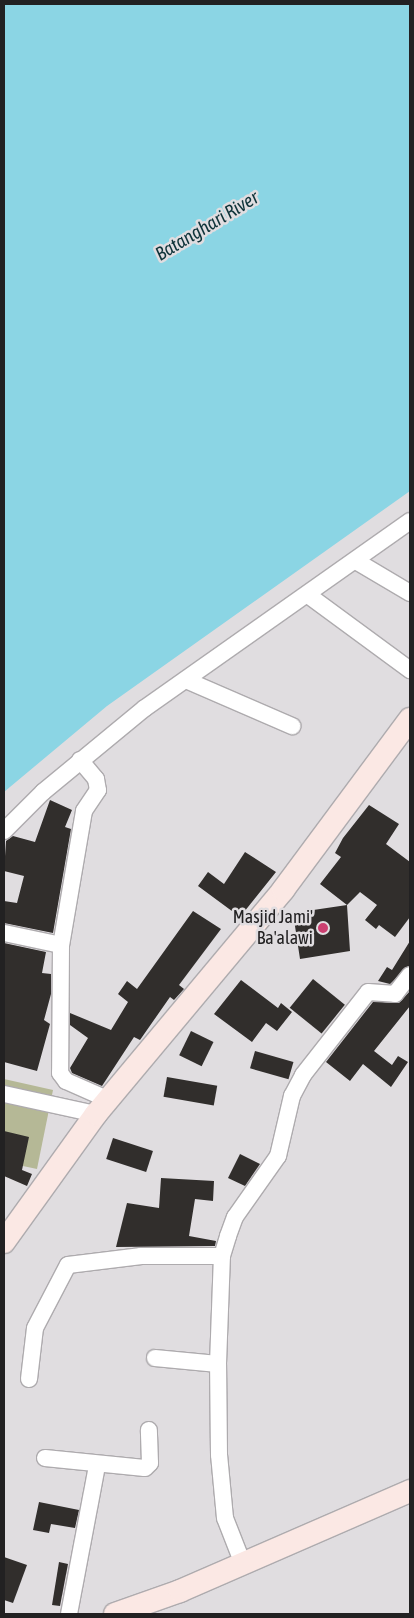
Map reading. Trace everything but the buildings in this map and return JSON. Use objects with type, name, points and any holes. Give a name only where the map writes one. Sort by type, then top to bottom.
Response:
[{"type":"street","points":[[4,831],[80,760],[186,680],[356,561],[406,530]]},
{"type":"street","points":[[356,561],[410,593]]},
{"type":"street","points":[[308,595],[410,670]]},
{"type":"street","points":[[186,680],[292,726]]},
{"type":"street","points":[[4,1242],[102,1106],[283,890],[410,719]]},
{"type":"street","points":[[80,760],[96,779],[98,790],[84,811],[61,944],[60,1073],[66,1081],[102,1106]]},
{"type":"street","points":[[4,933],[61,944]]},
{"type":"street","points":[[243,1564],[225,1518],[218,1364],[222,1256],[235,1217],[282,1147],[292,1096],[303,1075],[368,992],[395,994],[410,975]]},
{"type":"street","points":[[4,1094],[102,1106]]},
{"type":"street","points":[[29,1379],[35,1328],[68,1265],[141,1256],[222,1256]]},
{"type":"street","points":[[155,1358],[218,1364]]},
{"type":"street","points":[[45,1458],[97,1466],[148,1467],[149,1430]]},
{"type":"street","points":[[69,1614],[97,1466]]},
{"type":"street","points":[[115,1614],[243,1564],[410,1491]]},
{"type":"green space","points":[[4,1079],[53,1090],[37,1169],[4,1162]]},
{"type":"water","name":"Batanghari River","points":[[4,4],[410,4],[410,491],[107,706],[4,792]]},
{"type":"place","name":"Masjid Jami' Ba'alawi","points":[[323,928]]}]
